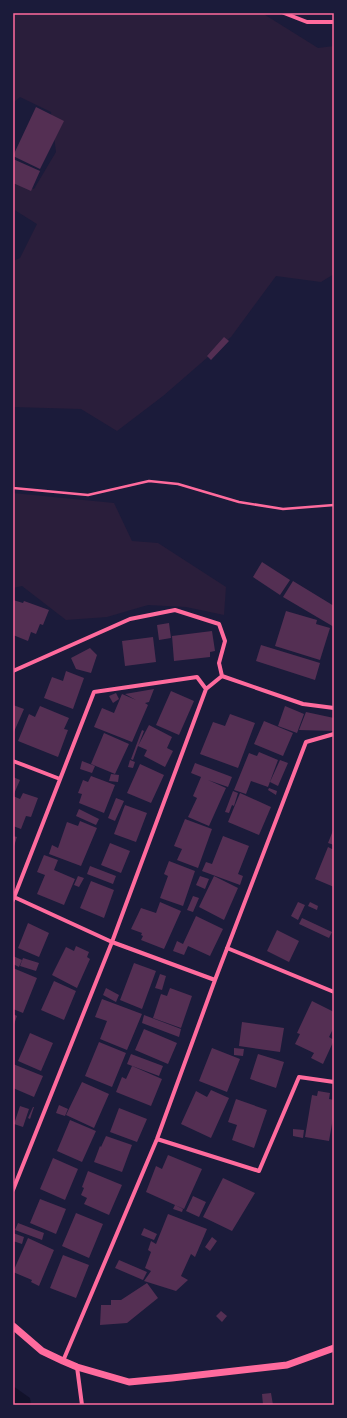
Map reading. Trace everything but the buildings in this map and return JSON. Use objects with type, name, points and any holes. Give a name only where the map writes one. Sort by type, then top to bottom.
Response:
[{"type":"street","points":[[284,13],[307,22],[334,22]]},
{"type":"street","points":[[13,671],[130,619],[175,610],[219,624],[225,641],[219,663],[222,676]]},
{"type":"street","points":[[13,1190],[112,942],[206,689],[222,676]]},
{"type":"street","points":[[222,676],[303,704],[334,708]]},
{"type":"street","points":[[206,689],[198,677],[94,692],[14,899],[112,942],[215,980]]},
{"type":"street","points":[[63,1361],[157,1139],[227,948],[306,742],[334,734]]},
{"type":"street","points":[[13,761],[60,779]]},
{"type":"street","points":[[227,948],[334,992]]},
{"type":"street","points":[[157,1139],[258,1172],[299,1077],[334,1082]]},
{"type":"street","points":[[13,1326],[42,1351],[77,1367],[129,1382],[287,1365],[334,1348]]},
{"type":"street","points":[[77,1367],[82,1405]]},
{"type":"path","points":[[13,488],[88,495],[149,481],[178,484],[239,502],[283,509],[334,505]]},
{"type":"shaded area","points":[[13,13],[262,13],[318,48],[334,46],[334,274],[321,282],[276,276],[231,337],[163,396],[117,431],[81,409],[13,407],[13,261],[20,258],[37,224],[13,209],[13,181],[34,189],[56,152],[51,112],[20,97],[13,103]]},
{"type":"shaded area","points":[[13,493],[114,503],[132,541],[158,543],[226,587],[224,615],[186,607],[148,605],[107,617],[66,620],[22,586],[13,588]]},
{"type":"shaded area","points":[[13,1386],[30,1398],[31,1405],[13,1405]]}]
